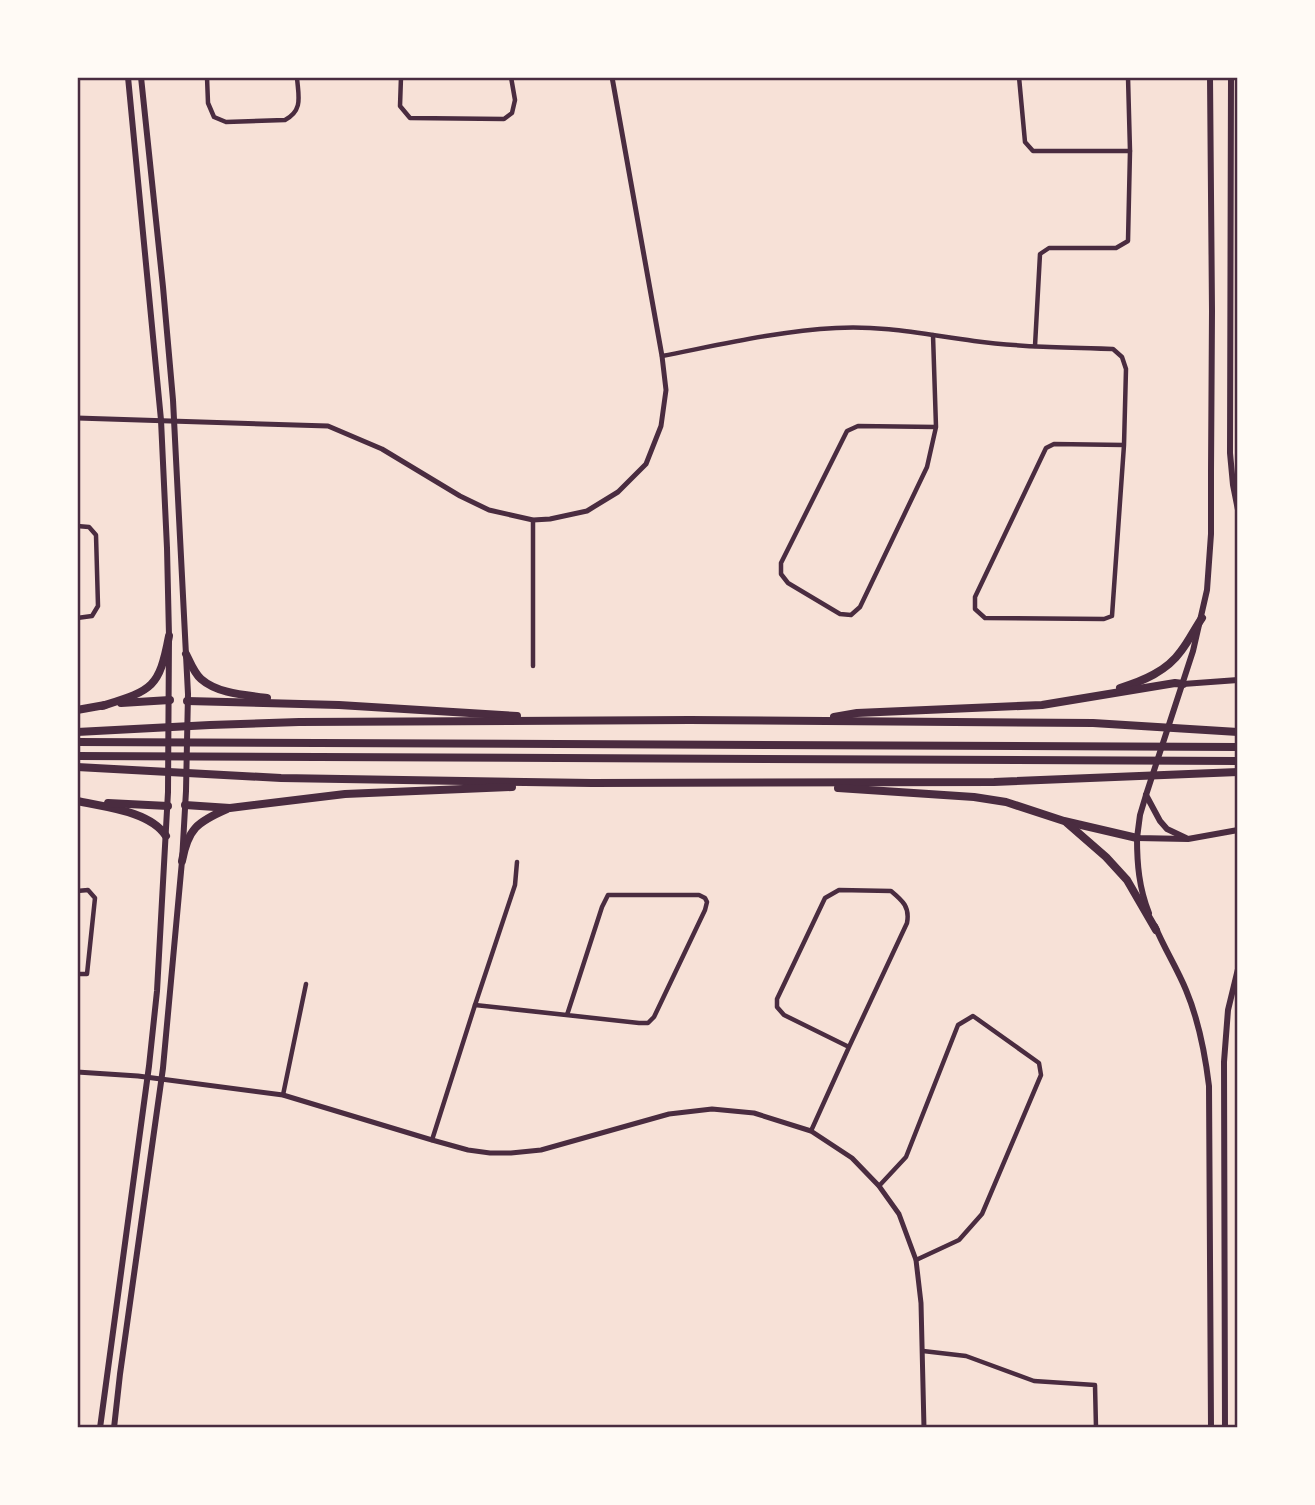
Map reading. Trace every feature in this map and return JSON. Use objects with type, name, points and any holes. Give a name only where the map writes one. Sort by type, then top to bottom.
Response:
[{"type":"highway","points":[[1094,696],[1136,682],[1165,667],[1181,651],[1202,618]]},
{"type":"highway","points":[[102,706],[138,694],[158,677],[169,636]]},
{"type":"highway","points":[[186,654],[199,678],[211,686],[298,703]]},
{"type":"highway","points":[[807,721],[857,713],[1042,705],[1175,683],[1183,684]]},
{"type":"highway","points":[[77,710],[127,702],[170,700]]},
{"type":"highway","points":[[187,701],[298,703],[618,721]]},
{"type":"highway","points":[[77,733],[299,722],[618,721],[1093,723],[1238,732]]},
{"type":"highway","points":[[77,742],[1238,747]]},
{"type":"highway","points":[[77,756],[1238,761]]},
{"type":"highway","points":[[77,767],[281,778],[783,784],[994,782],[1238,772]]},
{"type":"highway","points":[[185,805],[230,808],[345,794],[592,783]]},
{"type":"highway","points":[[783,784],[975,797],[1137,838]]},
{"type":"highway","points":[[77,800],[168,806]]},
{"type":"highway","points":[[77,800],[138,816],[159,826],[166,836]]},
{"type":"highway","points":[[182,861],[186,842],[193,830],[207,817],[230,808]]},
{"type":"highway","points":[[1064,821],[1106,857],[1127,880],[1156,930]]},
{"type":"main road","points":[[100,1428],[148,1078],[157,990],[168,806],[169,636],[161,420],[128,77]]},
{"type":"main road","points":[[114,1428],[162,1079],[186,791],[186,654],[174,421],[141,77]]},
{"type":"main road","points":[[1210,77],[1211,534],[1207,590],[1183,684],[1140,815],[1137,838],[1141,888],[1156,930],[1186,991],[1206,1054],[1209,1086],[1211,1428]]},
{"type":"main road","points":[[1231,77],[1230,453],[1238,510]]},
{"type":"main road","points":[[1183,684],[1238,680]]},
{"type":"main road","points":[[170,700],[187,701]]},
{"type":"main road","points":[[1146,795],[1167,829],[1188,839]]},
{"type":"main road","points":[[168,806],[185,805]]},
{"type":"main road","points":[[1137,838],[1188,839],[1238,830]]},
{"type":"main road","points":[[1225,1428],[1224,1062],[1228,1010],[1238,969]]},
{"type":"main road","points":[[107,1372],[120,1374]]},
{"type":"street","points":[[207,77],[208,103],[215,117],[226,122],[285,120],[293,116],[299,107],[298,77]]},
{"type":"street","points":[[401,77],[400,106],[410,118],[503,119],[512,113],[515,100],[511,77]]},
{"type":"street","points":[[77,418],[328,426],[382,449],[460,496],[489,510],[533,520],[558,518],[587,511],[618,492],[646,464],[661,426],[666,390],[612,77]]},
{"type":"street","points":[[1019,77],[1025,142],[1033,151],[1130,151]]},
{"type":"street","points":[[1035,346],[1040,254],[1049,248],[1116,248],[1128,241],[1128,77]]},
{"type":"street","points":[[662,356],[799,331],[838,328],[892,330],[977,342],[1112,349],[1122,357],[1126,369],[1124,446],[1112,616],[1104,619],[985,618],[975,609],[975,597],[1046,448],[1054,444],[1124,446]]},
{"type":"street","points":[[933,335],[936,428],[928,467],[860,607],[851,615],[840,614],[788,583],[781,574],[780,563],[847,431],[858,426],[936,428]]},
{"type":"street","points":[[533,520],[533,666]]},
{"type":"street","points":[[77,526],[89,527],[96,535],[98,606],[92,615],[77,618]]},
{"type":"street","points":[[432,1140],[516,885],[517,862]]},
{"type":"street","points":[[77,891],[88,890],[95,898],[87,974],[77,974]]},
{"type":"street","points":[[811,1131],[907,923],[906,905],[891,891],[838,890],[825,898],[778,995],[779,1011],[849,1047]]},
{"type":"street","points":[[475,1005],[567,1015],[648,1023],[654,1017],[705,910],[705,898],[699,895],[608,895],[567,1015]]},
{"type":"street","points":[[283,1095],[306,984]]},
{"type":"street","points":[[879,1186],[906,1157],[958,1025],[973,1016],[1039,1063],[1041,1075],[982,1214],[959,1240],[916,1260]]},
{"type":"street","points":[[77,1072],[162,1079],[283,1095],[481,1152],[519,1153],[555,1146],[669,1114],[712,1109],[754,1112],[811,1131],[852,1157],[879,1186],[899,1214],[916,1260],[921,1303],[924,1428]]},
{"type":"street","points":[[923,1351],[965,1356],[1034,1381],[1095,1385],[1096,1428]]}]
